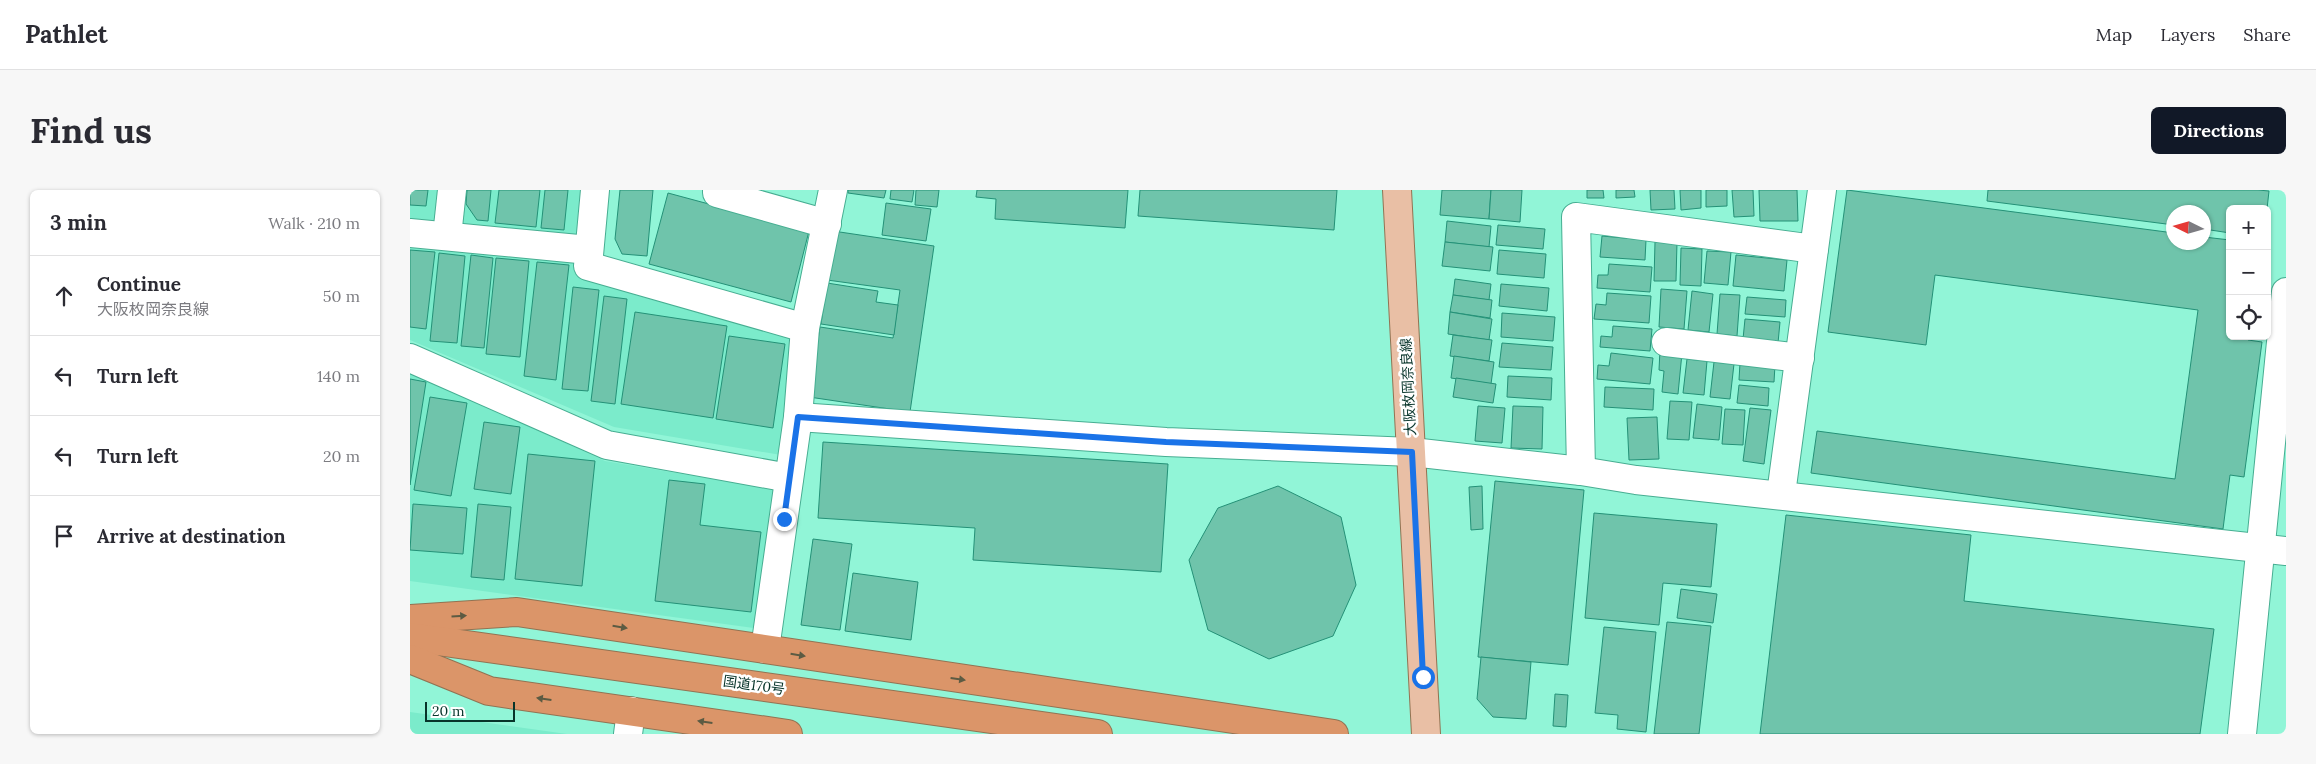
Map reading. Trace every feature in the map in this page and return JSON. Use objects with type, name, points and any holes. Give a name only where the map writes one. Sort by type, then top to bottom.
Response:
[{"type":"highway","points":[[410,619],[517,612],[1334,734]]},
{"type":"highway","name":"国道170号","points":[[410,637],[1098,734]]},
{"type":"highway","points":[[410,659],[489,690],[630,723],[788,734]]},
{"type":"main road","name":"大阪枚岡奈良線","points":[[1397,190],[1426,734]]},
{"type":"street","points":[[447,236],[452,190]]},
{"type":"street","points":[[595,190],[588,266],[805,328]]},
{"type":"street","points":[[717,190],[717,193],[827,224]]},
{"type":"street","points":[[765,649],[798,417],[805,328],[833,190]]},
{"type":"street","points":[[1781,494],[1822,190]]},
{"type":"street","points":[[1581,471],[1576,217],[1814,249]]},
{"type":"street","points":[[410,233],[589,250]]},
{"type":"street","points":[[2242,734],[2274,550],[2286,292]]},
{"type":"street","points":[[1666,342],[1800,358]]},
{"type":"street","points":[[410,358],[608,445],[789,478]]},
{"type":"street","points":[[798,417],[1166,442],[1412,452],[1581,471],[1636,480],[1781,494],[2274,550]]},
{"type":"shaded area","points":[[410,190],[581,190],[573,267],[635,295],[796,339],[781,455],[614,427],[410,340]]},
{"type":"shaded area","points":[[410,372],[605,461],[778,490],[761,629],[410,581]]},
{"type":"shaded area","points":[[410,712],[567,734],[410,734]]},
{"type":"building","points":[[410,190],[428,190],[426,206],[410,205]]},
{"type":"building","points":[[467,190],[491,190],[488,221],[477,220],[466,204]]},
{"type":"building","points":[[499,190],[540,190],[536,227],[495,223]]},
{"type":"building","points":[[545,190],[568,190],[564,230],[541,228]]},
{"type":"building","points":[[620,190],[653,190],[647,256],[622,254],[615,239]]},
{"type":"building","points":[[848,190],[886,190],[884,198],[848,193]]},
{"type":"building","points":[[891,190],[914,190],[912,202],[890,199]]},
{"type":"building","points":[[916,190],[939,190],[937,207],[915,205]]},
{"type":"building","points":[[977,190],[1128,190],[1125,228],[995,219],[996,199],[976,197]]},
{"type":"building","points":[[1140,190],[1337,190],[1334,230],[1138,216]]},
{"type":"building","points":[[1442,190],[1491,190],[1489,219],[1440,215]]},
{"type":"building","points":[[1491,190],[1522,190],[1520,222],[1489,219]]},
{"type":"building","points":[[1587,190],[1603,190],[1604,198],[1587,198]]},
{"type":"building","points":[[1616,190],[1634,190],[1635,197],[1616,198]]},
{"type":"building","points":[[1650,190],[1674,190],[1675,209],[1651,210]]},
{"type":"building","points":[[1680,190],[1701,190],[1701,208],[1681,210]]},
{"type":"building","points":[[1706,190],[1727,190],[1727,206],[1706,207]]},
{"type":"building","points":[[1732,190],[1753,190],[1754,216],[1734,217]]},
{"type":"building","points":[[1759,190],[1797,190],[1798,221],[1760,221]]},
{"type":"building","points":[[1847,190],[2166,232],[2166,250],[2211,250],[2211,238],[2226,240],[2226,340],[2262,342],[2244,477],[2230,475],[2223,529],[1811,473],[1817,431],[2175,479],[2198,310],[1935,275],[1926,345],[1828,332]]},
{"type":"building","points":[[1988,190],[2269,191],[2267,205],[2226,205],[2226,232],[2211,230],[2211,205],[2166,205],[2166,224],[1987,201]]},
{"type":"building","points":[[668,193],[809,231],[791,302],[649,264]]},
{"type":"building","points":[[886,203],[931,209],[926,241],[882,235]]},
{"type":"building","points":[[1447,221],[1491,226],[1489,247],[1445,242]]},
{"type":"building","points":[[1498,225],[1545,229],[1543,249],[1496,245]]},
{"type":"building","points":[[833,231],[934,246],[910,412],[809,397],[820,327],[893,338],[900,290],[827,280]]},
{"type":"building","points":[[1602,236],[1646,240],[1645,260],[1600,257]]},
{"type":"building","points":[[1445,242],[1493,247],[1490,271],[1442,266]]},
{"type":"building","points":[[1655,242],[1677,242],[1676,281],[1654,281]]},
{"type":"building","points":[[1681,248],[1702,249],[1701,286],[1680,285]]},
{"type":"building","points":[[410,250],[435,252],[426,329],[410,327]]},
{"type":"building","points":[[1499,250],[1546,254],[1544,278],[1497,274]]},
{"type":"building","points":[[1707,251],[1731,252],[1728,285],[1704,283]]},
{"type":"building","points":[[439,253],[465,256],[457,343],[430,341]]},
{"type":"building","points":[[471,255],[493,258],[484,348],[461,346]]},
{"type":"building","points":[[1736,255],[1787,260],[1784,291],[1733,286]]},
{"type":"building","points":[[496,258],[529,261],[520,357],[486,354]]},
{"type":"building","points":[[537,262],[569,265],[556,380],[524,376]]},
{"type":"building","points":[[1609,264],[1652,267],[1650,292],[1597,288],[1598,275],[1608,275]]},
{"type":"building","points":[[1455,279],[1491,284],[1489,300],[1453,295]]},
{"type":"building","points":[[827,283],[878,291],[876,302],[898,305],[894,335],[821,324]]},
{"type":"building","points":[[1501,284],[1549,288],[1547,311],[1499,306]]},
{"type":"building","points":[[573,287],[599,290],[588,391],[562,389]]},
{"type":"building","points":[[1661,289],[1687,291],[1684,329],[1659,327]]},
{"type":"building","points":[[1692,291],[1713,294],[1709,332],[1688,330]]},
{"type":"building","points":[[1607,293],[1651,296],[1649,323],[1594,319],[1596,304],[1606,305]]},
{"type":"building","points":[[1720,294],[1740,295],[1737,336],[1717,334]]},
{"type":"building","points":[[1453,295],[1492,300],[1490,318],[1450,312]]},
{"type":"building","points":[[604,296],[627,299],[615,404],[591,401]]},
{"type":"building","points":[[1747,297],[1786,300],[1785,317],[1745,314]]},
{"type":"building","points":[[635,312],[727,326],[713,418],[621,404]]},
{"type":"building","points":[[1450,312],[1492,319],[1489,340],[1448,334]]},
{"type":"building","points":[[1502,313],[1555,317],[1553,341],[1501,337]]},
{"type":"building","points":[[1745,319],[1780,322],[1778,343],[1743,339]]},
{"type":"building","points":[[1613,326],[1652,329],[1650,351],[1600,347],[1601,336],[1612,337]]},
{"type":"building","points":[[1453,335],[1492,340],[1489,361],[1450,356]]},
{"type":"building","points":[[729,336],[785,344],[773,428],[716,419]]},
{"type":"building","points":[[1502,343],[1553,347],[1551,370],[1499,367]]},
{"type":"building","points":[[1660,350],[1682,353],[1678,394],[1662,392],[1664,371],[1659,370]]},
{"type":"building","points":[[1611,353],[1653,358],[1650,384],[1597,379],[1598,365],[1609,366]]},
{"type":"building","points":[[1454,356],[1494,362],[1491,384],[1451,378]]},
{"type":"building","points":[[1687,359],[1707,361],[1704,395],[1683,393]]},
{"type":"building","points":[[1714,362],[1734,364],[1730,399],[1710,397]]},
{"type":"building","points":[[1740,363],[1775,365],[1774,382],[1739,380]]},
{"type":"building","points":[[1508,376],[1552,378],[1551,400],[1507,397]]},
{"type":"building","points":[[1456,378],[1496,384],[1493,403],[1453,397]]},
{"type":"building","points":[[410,379],[426,382],[410,485]]},
{"type":"building","points":[[1739,385],[1769,388],[1768,406],[1737,403]]},
{"type":"building","points":[[1605,387],[1654,389],[1653,410],[1604,407]]},
{"type":"building","points":[[430,397],[467,403],[451,496],[414,490]]},
{"type":"building","points":[[1670,401],[1692,402],[1689,440],[1667,439]]},
{"type":"building","points":[[1697,404],[1722,407],[1719,440],[1693,438]]},
{"type":"building","points":[[1478,406],[1505,408],[1502,443],[1475,441]]},
{"type":"building","points":[[1513,406],[1543,407],[1542,449],[1511,448]]},
{"type":"building","points":[[1750,408],[1771,410],[1764,464],[1743,461]]},
{"type":"building","points":[[1725,409],[1745,410],[1743,445],[1722,444]]},
{"type":"building","points":[[1657,417],[1659,459],[1629,460],[1627,418]]},
{"type":"building","points":[[484,422],[520,427],[511,494],[474,489]]},
{"type":"building","points":[[823,442],[1168,464],[1161,572],[973,560],[975,528],[818,518]]},
{"type":"building","points":[[528,454],[595,461],[582,586],[515,579]]},
{"type":"building","points":[[669,480],[705,484],[700,525],[761,532],[751,612],[655,601]]},
{"type":"building","points":[[1495,481],[1584,490],[1568,665],[1478,657]]},
{"type":"building","points":[[1278,486],[1341,517],[1356,585],[1333,636],[1269,659],[1208,630],[1189,560],[1218,508]]},
{"type":"building","points":[[1482,486],[1483,529],[1471,530],[1469,487]]},
{"type":"building","points":[[413,504],[467,508],[463,554],[410,550]]},
{"type":"building","points":[[478,504],[511,507],[504,580],[471,577]]},
{"type":"building","points":[[1594,513],[1717,524],[1711,587],[1663,583],[1659,625],[1585,618]]},
{"type":"building","points":[[1786,515],[1971,535],[1964,601],[2214,629],[2200,734],[1760,734]]},
{"type":"building","points":[[813,539],[852,544],[840,630],[801,625]]},
{"type":"building","points":[[853,573],[918,582],[911,640],[845,631]]},
{"type":"building","points":[[1681,589],[1717,594],[1713,623],[1677,618]]},
{"type":"building","points":[[1667,622],[1711,626],[1699,734],[1654,734]]},
{"type":"building","points":[[1604,627],[1656,632],[1646,732],[1617,729],[1618,715],[1595,713]]},
{"type":"building","points":[[1481,657],[1531,662],[1526,719],[1493,717],[1477,699]]},
{"type":"building","points":[[1555,694],[1568,695],[1566,727],[1553,726]]},
{"type":"route","points":[[784,519],[798,417],[1166,442],[1412,452],[1423,677]]}]
